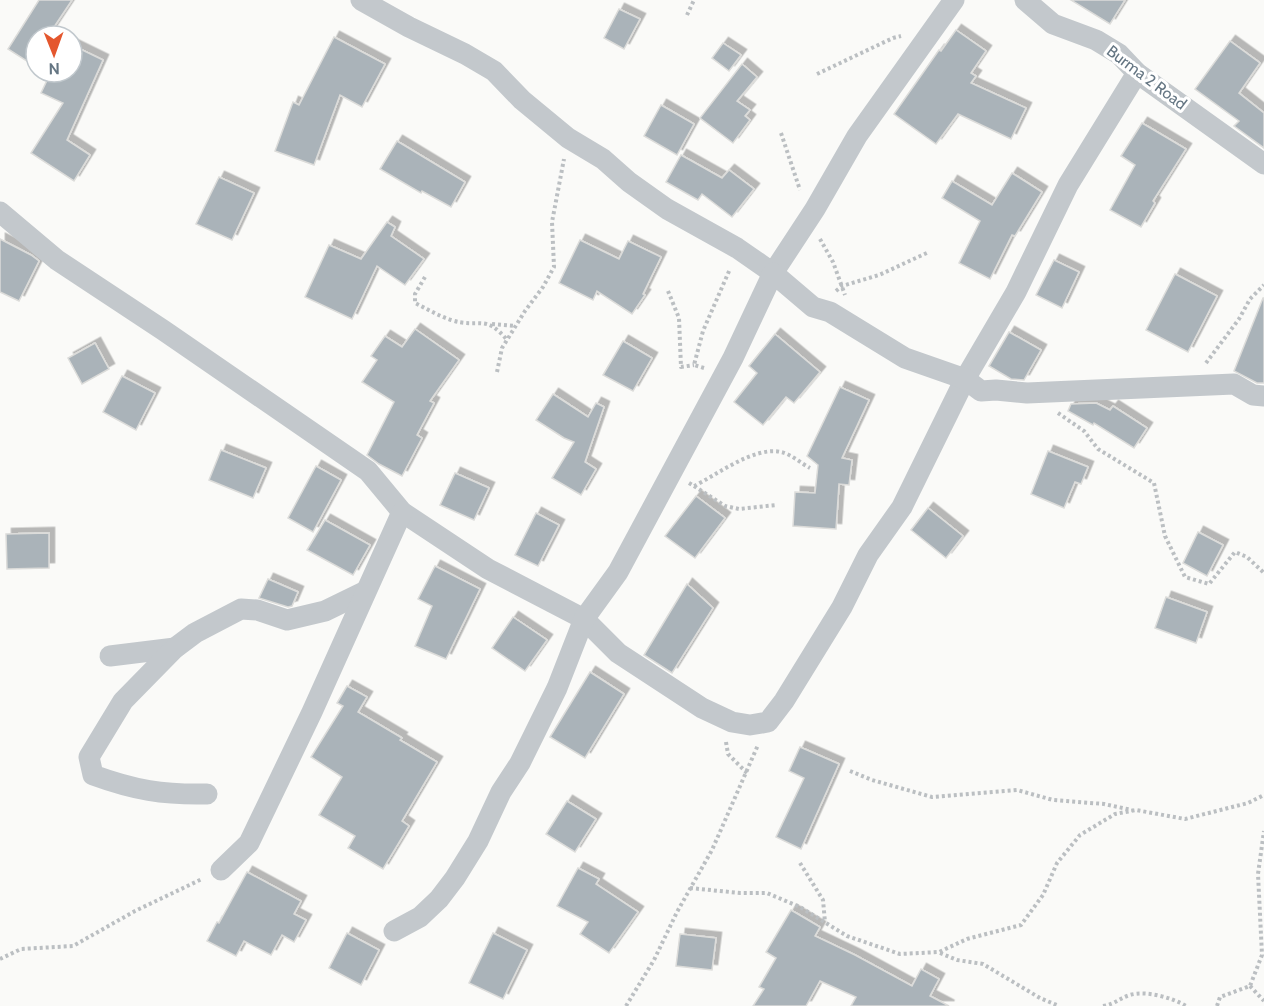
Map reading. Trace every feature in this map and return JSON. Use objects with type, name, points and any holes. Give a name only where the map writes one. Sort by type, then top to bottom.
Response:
[{"type":"street","points":[[361,0],[494,71],[522,100],[568,138],[603,159],[629,182],[667,209],[737,248],[773,273],[813,307],[830,312],[905,358],[966,379],[981,391],[1027,393],[1234,384],[1253,395],[1264,396]]},
{"type":"street","points":[[394,931],[420,917],[439,899],[472,850],[557,688],[584,619],[618,572],[733,358],[773,273],[815,208],[857,136],[954,0]]},
{"type":"street","name":"Burma 2 Road","points":[[1025,0],[1053,24],[1096,40],[1119,54],[1137,74],[1264,164]]},
{"type":"street","points":[[0,212],[57,260],[164,330],[368,471],[402,512],[488,569],[584,619],[618,653],[702,708],[732,722],[750,725],[768,722],[784,701],[842,607],[868,555],[902,507],[966,379],[1016,292],[1068,185],[1137,74]]},
{"type":"street","points":[[221,870],[249,843],[312,712],[364,592],[402,512]]},
{"type":"street","points":[[207,794],[170,795],[110,782],[93,775],[89,757],[123,701],[175,648],[195,633],[241,609],[257,610],[287,620],[325,611],[364,592]]},
{"type":"street","points":[[110,656],[175,648]]},
{"type":"path","points":[[687,15],[694,0]]},
{"type":"path","points":[[817,74],[893,38],[930,33]]},
{"type":"path","points":[[497,372],[502,348],[554,267],[552,222],[568,138]]},
{"type":"path","points":[[694,365],[703,331],[737,248]]},
{"type":"path","points":[[813,307],[842,286],[879,275],[929,252]]},
{"type":"path","points":[[425,277],[415,294],[416,303],[452,320],[516,326]]},
{"type":"path","points":[[1206,385],[1206,362],[1239,319],[1250,299],[1264,285]]},
{"type":"path","points":[[668,291],[679,318],[681,367],[694,365],[703,368],[733,358]]},
{"type":"path","points":[[491,324],[497,327],[507,340]]},
{"type":"path","points":[[1056,412],[1084,431],[1098,449],[1154,483],[1165,536],[1185,577],[1209,584],[1235,552],[1246,557],[1264,573]]},
{"type":"path","points":[[694,486],[735,461],[764,453],[781,452],[810,468]]},
{"type":"path","points":[[670,473],[725,506],[739,509],[776,505]]},
{"type":"path","points":[[720,717],[728,753],[747,773]]},
{"type":"path","points":[[626,1006],[654,960],[712,850],[768,722]]},
{"type":"path","points":[[850,771],[872,780],[932,797],[1017,790],[1053,800],[1104,804],[1185,819],[1248,803],[1264,795]]},
{"type":"path","points":[[690,888],[767,893],[800,907],[846,936],[900,954],[939,952],[967,939],[1021,925],[1043,895],[1057,863],[1080,836],[1115,814],[1136,810]]},
{"type":"path","points":[[1217,1006],[1220,997],[1250,986],[1262,955],[1258,874],[1264,831]]},
{"type":"path","points":[[800,863],[823,900],[825,923]]},
{"type":"path","points":[[0,959],[21,949],[73,946],[135,910],[221,870]]},
{"type":"path","points":[[939,952],[957,960],[982,964],[1040,998],[1059,1006]]},
{"type":"path","points":[[1250,986],[1264,1000]]},
{"type":"path","points":[[1104,1006],[1115,1004],[1131,995],[1147,994],[1176,1000],[1186,1006]]},
{"type":"building","points":[[39,0],[72,0],[56,24],[24,24],[24,59],[8,49]]},
{"type":"building","points":[[1071,0],[1125,0],[1110,24]]},
{"type":"building","points":[[619,9],[640,19],[624,49],[604,38]]},
{"type":"building","points":[[956,30],[986,51],[971,73],[976,76],[971,83],[1026,108],[1011,139],[958,114],[936,144],[894,114],[939,50],[941,51]]},
{"type":"building","points":[[334,37],[385,64],[362,107],[340,95],[314,165],[275,151],[293,102],[299,105]]},
{"type":"building","points":[[1230,41],[1260,63],[1239,93],[1264,113],[1264,148],[1234,126],[1239,121],[1195,89]]},
{"type":"building","points":[[723,43],[741,55],[729,71],[712,58]]},
{"type":"building","points":[[84,51],[103,60],[67,140],[90,155],[74,181],[31,153],[63,103],[41,93],[45,84],[84,84]]},
{"type":"building","points":[[742,64],[757,77],[737,101],[750,110],[745,116],[750,120],[733,143],[700,118]]},
{"type":"building","points":[[661,105],[694,124],[677,155],[644,136]]},
{"type":"building","points":[[1142,123],[1186,149],[1153,201],[1155,203],[1141,227],[1110,210],[1135,165],[1121,156]]},
{"type":"building","points":[[397,141],[465,182],[451,207],[422,191],[421,193],[380,169]]},
{"type":"building","points":[[681,155],[722,178],[729,170],[754,189],[732,217],[702,194],[698,200],[666,182]]},
{"type":"building","points":[[1012,173],[1042,192],[1015,236],[1012,235],[990,279],[959,263],[980,221],[942,198],[952,181],[992,205]]},
{"type":"building","points":[[219,177],[254,193],[232,240],[196,224]]},
{"type":"building","points":[[387,222],[395,227],[391,236],[424,259],[405,285],[377,266],[352,319],[305,297],[329,245],[361,259]]},
{"type":"building","points":[[0,239],[39,261],[19,301],[0,292]]},
{"type":"building","points":[[580,240],[619,259],[628,241],[661,257],[643,294],[645,295],[632,314],[597,291],[593,300],[559,283]]},
{"type":"building","points":[[1054,260],[1079,272],[1062,308],[1036,295]]},
{"type":"building","points":[[1175,274],[1217,296],[1188,352],[1146,330]]},
{"type":"building","points":[[1263,298],[1264,383],[1257,383],[1234,371]]},
{"type":"building","points":[[415,329],[459,360],[430,401],[434,403],[417,435],[422,438],[402,476],[367,455],[394,402],[362,382],[377,360],[371,356],[385,336],[402,347]]},
{"type":"building","points":[[1009,332],[1041,350],[1024,380],[1011,379],[989,366]]},
{"type":"building","points":[[775,334],[820,372],[794,403],[786,397],[763,425],[734,402],[757,373],[749,366]]},
{"type":"building","points":[[623,341],[652,358],[633,391],[603,375]]},
{"type":"building","points":[[95,343],[109,369],[82,384],[68,358]]},
{"type":"building","points":[[122,376],[155,393],[136,430],[103,412]]},
{"type":"building","points":[[840,387],[869,400],[842,458],[852,460],[849,485],[839,484],[836,529],[793,526],[795,492],[815,493],[818,465],[807,456]]},
{"type":"building","points":[[553,394],[588,417],[596,403],[604,407],[585,462],[596,469],[581,495],[552,478],[574,442],[536,420]]},
{"type":"building","points":[[1096,403],[1110,410],[1113,406],[1147,428],[1134,448],[1094,423],[1093,425],[1068,411],[1071,404]]},
{"type":"building","points":[[221,450],[266,468],[253,498],[209,480]]},
{"type":"building","points":[[1048,451],[1088,467],[1081,484],[1075,482],[1064,508],[1031,494]]},
{"type":"building","points":[[316,466],[341,480],[313,532],[288,518]]},
{"type":"building","points":[[455,473],[489,488],[474,520],[440,505]]},
{"type":"building","points":[[696,496],[725,518],[695,558],[665,536]]},
{"type":"building","points":[[928,508],[963,536],[946,558],[911,530]]},
{"type":"building","points":[[536,513],[559,525],[538,566],[515,555]]},
{"type":"building","points":[[325,520],[370,545],[353,575],[307,550]]},
{"type":"building","points":[[1198,532],[1223,545],[1207,576],[1183,563]]},
{"type":"building","points":[[49,533],[49,568],[7,569],[6,534]]},
{"type":"building","points":[[435,566],[480,589],[446,659],[415,646],[432,606],[418,599]]},
{"type":"building","points":[[268,579],[298,592],[292,606],[288,607],[259,598]]},
{"type":"building","points":[[687,584],[713,608],[672,673],[644,655]]},
{"type":"building","points":[[1166,597],[1207,612],[1196,643],[1155,628]]},
{"type":"building","points":[[513,617],[547,640],[525,671],[492,648]]},
{"type":"building","points":[[590,672],[624,694],[585,758],[550,737]]},
{"type":"building","points":[[347,686],[367,697],[358,712],[437,762],[402,821],[409,826],[383,869],[348,848],[355,836],[319,815],[342,777],[311,757],[343,706],[337,703]]},
{"type":"building","points":[[800,747],[839,764],[801,849],[776,837],[804,778],[789,771]]},
{"type":"building","points":[[567,801],[596,819],[575,852],[546,834]]},
{"type":"building","points":[[578,868],[599,879],[596,884],[638,912],[609,953],[580,934],[588,922],[557,906]]},
{"type":"building","points":[[247,872],[301,901],[294,914],[306,920],[294,942],[282,935],[271,955],[244,941],[236,956],[207,941]]},
{"type":"building","points":[[791,910],[820,927],[815,936],[912,986],[921,969],[939,979],[930,996],[949,1006],[851,1006],[856,997],[820,981],[806,1006],[753,1006],[764,989],[759,987],[776,958],[766,952]]},
{"type":"building","points":[[347,933],[379,950],[361,985],[329,968]]},
{"type":"building","points":[[493,933],[527,950],[503,999],[469,983]]},
{"type":"building","points":[[680,934],[716,938],[712,970],[676,966]]}]
